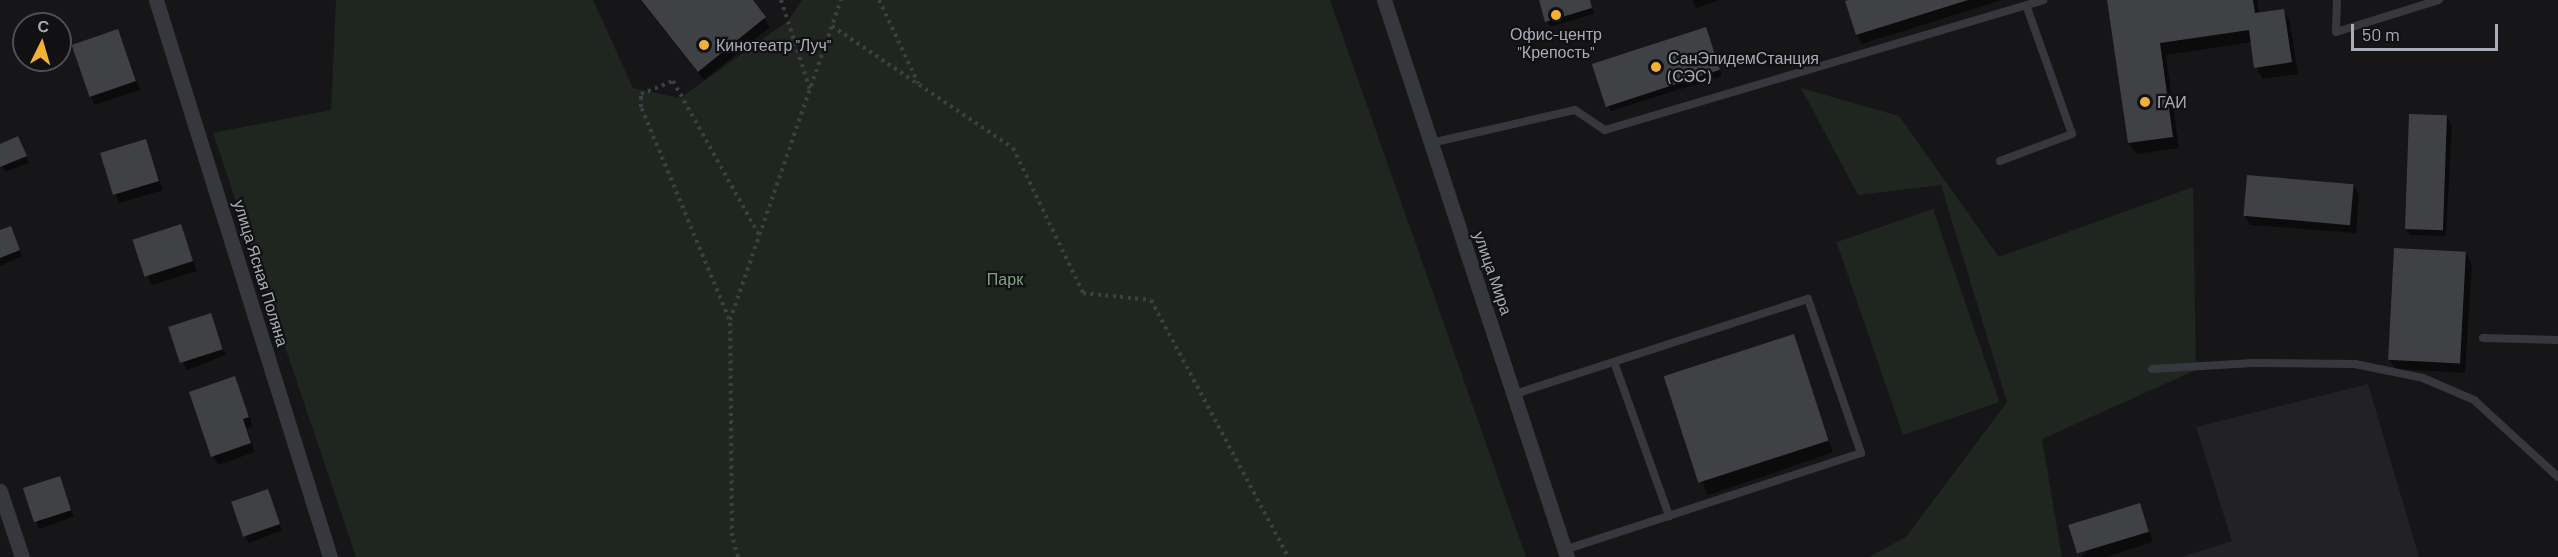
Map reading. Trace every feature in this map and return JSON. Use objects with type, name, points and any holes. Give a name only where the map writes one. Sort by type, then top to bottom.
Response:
[{"type":"street","name":"улица Ясная Поляна","points":[[156,0],[330,557]]},
{"type":"street","name":"улица Мира","points":[[1384,0],[1566,553]]},
{"type":"street","points":[[0,491],[22,557]]},
{"type":"lane","points":[[1431,143],[1575,110],[1605,130],[2043,0]]},
{"type":"lane","points":[[2337,0],[2336,32],[2439,0]]},
{"type":"lane","points":[[2000,161],[2072,134],[2026,5]]},
{"type":"lane","points":[[1515,394],[1808,299],[1861,453],[1669,516],[1566,553]]},
{"type":"lane","points":[[2483,338],[2558,340]]},
{"type":"lane","points":[[1614,362],[1669,516]]},
{"type":"lane","points":[[2152,369],[2253,363],[2355,364],[2423,378],[2474,400],[2558,477]]},
{"type":"path","points":[[781,0],[810,90]]},
{"type":"path","points":[[738,557],[732,536],[730,320],[842,0]]},
{"type":"path","points":[[879,0],[919,84]]},
{"type":"path","points":[[832,26],[1013,148],[1083,293],[1151,300],[1288,557]]},
{"type":"path","points":[[730,320],[641,107],[641,94],[673,81],[759,235]]},
{"type":"shaded area","points":[[2368,384],[2419,557],[2181,557],[2232,541],[2196,427]]},
{"type":"green space","name":"Парк","points":[[336,0],[593,0],[633,88],[680,98],[788,21],[802,0],[1330,0],[1526,557],[356,557],[213,133],[331,110]]},
{"type":"green space","points":[[1801,88],[1899,116],[1999,257],[2193,187],[2196,370],[2042,439],[2062,557],[1869,557],[1906,537],[2007,402],[1941,185],[1858,195]]},
{"type":"green space","points":[[1933,209],[1999,402],[1903,435],[1837,242]]},
{"type":"building","name":"Кинотеатр \"Луч\"","points":[[641,0],[753,0],[766,17],[698,72]]},
{"type":"building","name":"Офис-центр \"Крепость\"","points":[[1539,0],[1590,0],[1592,8],[1545,22]]},
{"type":"building","points":[[1849,0],[1968,0],[1856,35],[1845,1]]},
{"type":"building","name":"ГАИ","points":[[2107,0],[2253,0],[2255,13],[2284,9],[2292,62],[2254,68],[2249,30],[2160,43],[2173,137],[2128,143]]},
{"type":"building","name":"СанЭпидемСтанция (СЭС)","points":[[1706,27],[1720,70],[1606,107],[1592,64]]},
{"type":"building","points":[[118,29],[136,81],[90,97],[72,45]]},
{"type":"building","points":[[2409,114],[2447,115],[2443,230],[2405,229]]},
{"type":"building","points":[[18,136],[27,156],[0,167],[0,144]]},
{"type":"building","points":[[146,139],[159,181],[113,195],[100,153]]},
{"type":"building","points":[[2247,175],[2354,184],[2350,225],[2243,216]]},
{"type":"building","points":[[181,224],[193,261],[145,277],[132,240]]},
{"type":"building","points":[[11,226],[20,250],[0,258],[0,230]]},
{"type":"building","points":[[2394,248],[2466,252],[2460,364],[2388,360]]},
{"type":"building","points":[[211,313],[223,349],[180,363],[168,327]]},
{"type":"building","points":[[1794,334],[1829,441],[1698,483],[1664,376]]},
{"type":"building","points":[[235,376],[249,417],[243,419],[251,443],[211,457],[189,392]]},
{"type":"building","points":[[60,476],[71,510],[34,522],[23,488]]},
{"type":"building","points":[[268,489],[280,524],[243,537],[231,502]]},
{"type":"building","points":[[2140,503],[2149,532],[2077,554],[2068,525]]},
{"type":"place","name":"Офис-центр \"Крепость\"","points":[[1556,15]]},
{"type":"place","name":"Кинотеатр \"Луч\"","points":[[704,45]]},
{"type":"place","name":"СанЭпидемСтанция (СЭС)","points":[[1656,67]]},
{"type":"place","name":"ГАИ","points":[[2145,102]]}]
